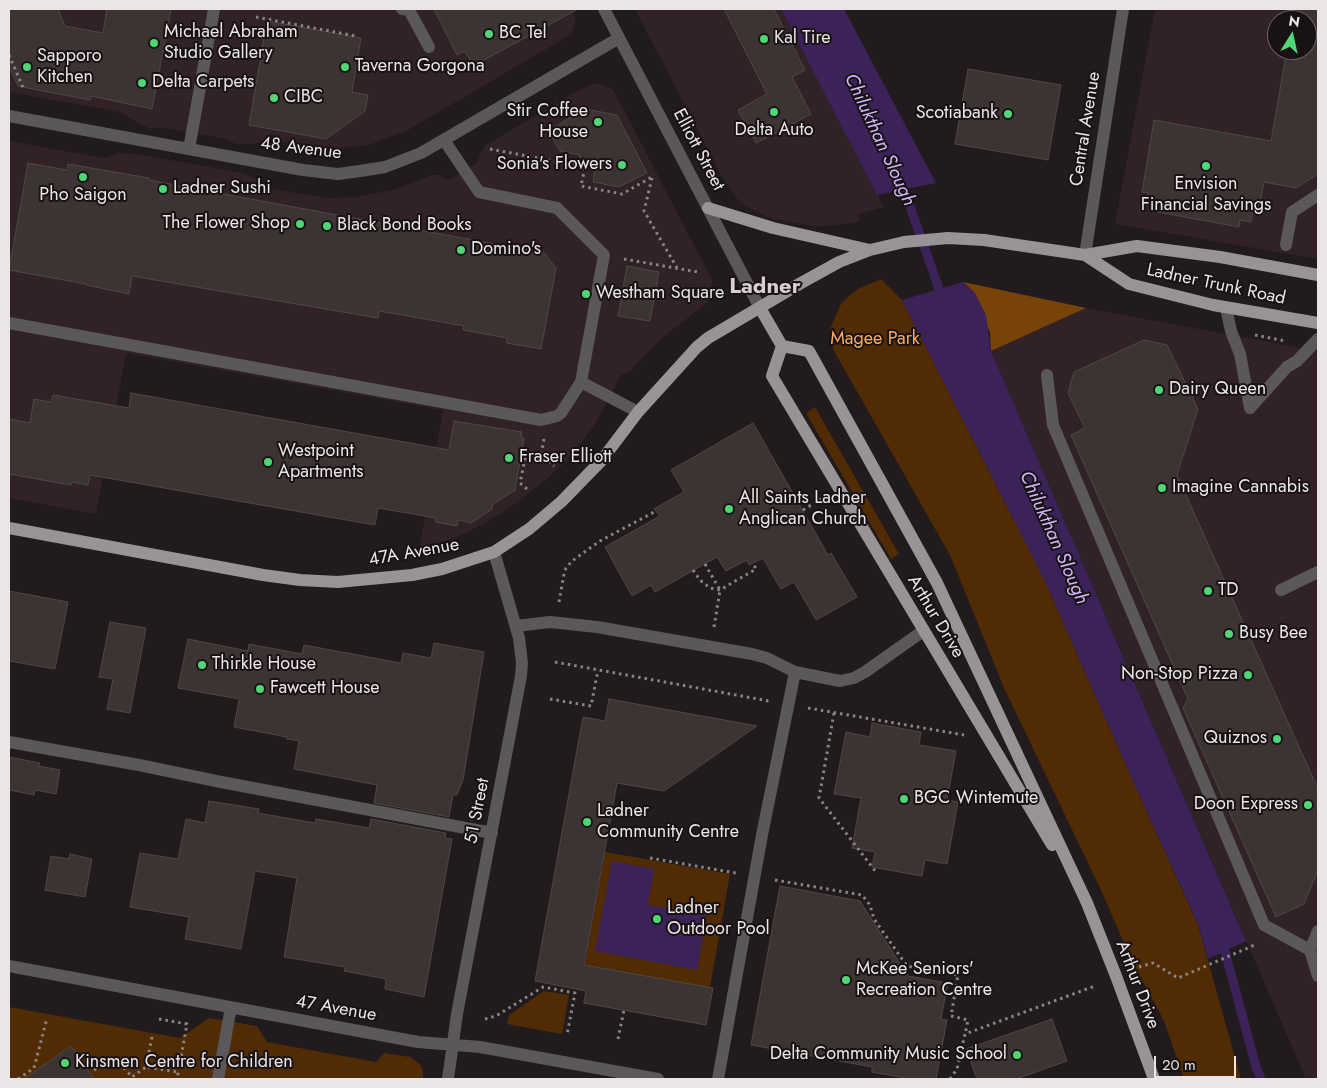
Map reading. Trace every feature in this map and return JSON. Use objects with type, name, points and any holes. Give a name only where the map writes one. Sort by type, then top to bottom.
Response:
[{"type":"main road","points":[[708,208],[773,228],[870,250]]},
{"type":"main road","name":"Ladner Trunk Road","points":[[760,308],[824,270],[870,250],[904,242],[948,238],[1025,246],[1085,255],[1137,246],[1220,257],[1318,275]]},
{"type":"main road","name":"Ladner Trunk Road","points":[[1085,255],[1129,284],[1226,308],[1318,323]]},
{"type":"main road","points":[[760,308],[782,346]]},
{"type":"main road","name":"47A Avenue","points":[[9,528],[263,575],[300,580],[372,580],[442,569],[494,552],[529,529],[561,502],[601,461],[638,412],[697,347],[708,338],[760,308]]},
{"type":"main road","name":"Arthur Drive","points":[[1087,903],[772,376],[782,346],[809,351],[932,575],[1087,903],[1154,1079]]},
{"type":"street","points":[[189,149],[214,9]]},
{"type":"street","points":[[402,9],[409,10],[429,47]]},
{"type":"street","name":"Elliott Street","points":[[604,9],[760,308]]},
{"type":"street","name":"Central Avenue","points":[[1085,255],[1124,9]]},
{"type":"street","name":"48 Avenue","points":[[9,116],[303,170],[338,174],[404,161],[444,140],[618,38]]},
{"type":"street","points":[[9,323],[541,420],[557,416],[561,413],[581,382],[604,255],[557,208],[478,192],[444,140]]},
{"type":"street","points":[[1286,245],[1292,212],[1318,195]]},
{"type":"street","points":[[1226,308],[1231,331],[1240,354],[1250,408],[1286,367],[1297,361],[1318,340]]},
{"type":"street","points":[[1047,375],[1053,425],[1264,925],[1310,950]]},
{"type":"street","points":[[581,382],[638,412]]},
{"type":"street","name":"51 Street","points":[[448,1079],[457,1014],[521,676],[521,651],[516,626],[494,552]]},
{"type":"street","points":[[1281,590],[1318,572]]},
{"type":"street","points":[[516,626],[550,622],[597,627],[767,658],[795,672],[840,681],[854,678],[865,672],[923,631]]},
{"type":"street","points":[[718,1079],[765,817],[795,672]]},
{"type":"street","points":[[9,742],[139,764],[221,782],[492,833]]},
{"type":"street","points":[[1318,931],[1310,950],[1318,976]]},
{"type":"street","name":"47 Avenue","points":[[9,966],[418,1042],[486,1048],[658,1079]]},
{"type":"street","points":[[218,1079],[231,1007]]},
{"type":"path","points":[[256,18],[356,36]]},
{"type":"path","points":[[9,55],[24,90]]},
{"type":"path","points":[[490,149],[585,167],[581,186],[622,194],[652,177],[644,211],[677,268]]},
{"type":"path","points":[[621,259],[698,272]]},
{"type":"path","points":[[1252,335],[1286,341]]},
{"type":"path","points":[[541,455],[544,437]]},
{"type":"path","points":[[527,489],[520,483],[526,454],[541,457],[541,455]]},
{"type":"path","points":[[541,455],[554,466]]},
{"type":"path","points":[[803,510],[826,496]]},
{"type":"path","points":[[553,606],[559,604],[564,574],[572,561],[600,541],[656,511]]},
{"type":"path","points":[[693,570],[700,580],[710,588],[720,590],[756,569],[753,563]]},
{"type":"path","points":[[705,564],[720,590],[710,647]]},
{"type":"path","points":[[554,662],[964,736]]},
{"type":"path","points":[[550,699],[591,706],[598,670]]},
{"type":"path","points":[[834,712],[819,798],[876,872]]},
{"type":"path","points":[[650,858],[741,874]]},
{"type":"path","points":[[774,880],[862,895],[870,905],[874,919],[907,966],[958,975],[951,1016],[968,1020],[960,1060],[957,1069],[950,1079]]},
{"type":"path","points":[[1139,967],[1153,963],[1178,978],[1262,942]]},
{"type":"path","points":[[965,1034],[1095,986]]},
{"type":"path","points":[[485,1019],[496,1016],[543,987],[575,993],[568,1035]]},
{"type":"path","points":[[618,1038],[624,1010]]},
{"type":"path","points":[[18,1079],[34,1068],[47,1018]]},
{"type":"path","points":[[159,1019],[186,1024],[177,1079]]},
{"type":"path","points":[[146,1067],[152,1037]]},
{"type":"path","points":[[94,1070],[108,1063],[114,1063],[124,1068],[132,1076],[146,1067],[178,1072]]},
{"type":"shaded area","points":[[9,9],[572,9],[576,20],[572,32],[565,38],[408,130],[369,145],[340,148],[269,140],[253,144],[236,144],[221,138],[164,128],[148,128],[119,112],[9,92]]},
{"type":"shaded area","points":[[635,9],[781,9],[884,207],[858,214],[860,222],[812,226],[769,218],[747,207],[738,200],[723,179]]},
{"type":"shaded area","points":[[1155,9],[1318,9],[1318,259],[1115,224]]},
{"type":"shaded area","points":[[597,84],[612,89],[616,95],[712,280],[713,290],[711,298],[706,304],[663,337],[631,370],[621,375],[594,426],[568,459],[511,507],[457,537],[419,551],[443,410],[126,353],[96,514],[9,498],[9,141],[104,158],[120,153],[136,154],[244,173],[251,176],[265,188],[327,198],[355,197],[393,190],[432,175],[439,175],[448,180],[478,162],[479,155],[486,145],[574,93]]},
{"type":"shaded area","points":[[963,282],[1086,308],[991,351],[990,333],[975,293]]},
{"type":"shaded area","points":[[1086,308],[1318,351],[1318,1079],[1306,1079],[991,351]]},
{"type":"green space","name":"Magee Park","points":[[881,279],[902,300],[1045,581],[1198,925],[1241,1079],[1184,1079],[1164,1021],[1131,959],[1100,888],[1004,688],[950,555],[834,351],[830,329],[840,306],[844,300],[858,289]]},
{"type":"green space","points":[[815,407],[899,554],[891,559],[806,413]]},
{"type":"green space","name":"Ladner Outdoor Pool","points":[[605,852],[730,874],[710,987],[713,988],[706,1025],[583,1003],[586,991],[580,990]]},
{"type":"green space","points":[[544,991],[569,995],[562,1034],[507,1024],[509,1015]]},
{"type":"green space","points":[[9,1007],[180,1038],[209,1018],[257,1026],[267,1042],[376,1062],[384,1053],[410,1057],[420,1064],[423,1071],[423,1079],[9,1079]]},
{"type":"water","points":[[781,9],[844,9],[936,183],[877,195]]},
{"type":"water","points":[[963,282],[975,293],[986,315],[991,351],[1246,941],[1208,959],[1198,924],[1045,581],[902,300]]},
{"type":"water","points":[[612,861],[654,869],[648,905],[707,915],[697,970],[595,951]]},
{"type":"building","points":[[9,9],[58,9],[65,26],[103,33],[107,9],[171,9],[152,109],[91,96],[90,100],[18,86],[9,66]]},
{"type":"building","name":"BC Tel","points":[[434,9],[578,9],[473,66],[465,51],[457,55]]},
{"type":"building","points":[[724,9],[774,9],[805,70],[792,77],[811,114],[756,143],[738,110],[767,94]]},
{"type":"building","name":"Envision Financial Savings","points":[[1318,9],[1318,174],[1296,188],[1264,182],[1258,212],[1253,211],[1251,222],[1240,220],[1239,227],[1158,212],[1159,206],[1147,204],[1148,193],[1142,192],[1154,120],[1271,141],[1285,60],[1317,60],[1317,10],[1295,10]]},
{"type":"building","points":[[267,21],[361,38],[352,92],[368,95],[365,111],[326,139],[249,125]]},
{"type":"building","name":"Scotiabank","points":[[968,69],[1061,85],[1048,160],[955,144]]},
{"type":"building","points":[[585,109],[617,115],[647,173],[619,187],[593,182],[595,167],[579,163],[580,155],[560,151],[548,131]]},
{"type":"building","points":[[28,163],[67,170],[68,164],[149,178],[150,180],[180,186],[544,253],[556,268],[541,349],[506,343],[507,338],[463,330],[464,326],[379,311],[378,318],[132,276],[129,294],[9,270]]},
{"type":"building","points":[[627,266],[659,272],[650,321],[618,316]]},
{"type":"building","points":[[1144,340],[1167,345],[1198,409],[1177,475],[1318,789],[1318,870],[1304,904],[1276,917],[1183,708],[1188,699],[1071,435],[1085,428],[1068,393],[1074,372]]},
{"type":"building","points":[[131,393],[449,450],[454,421],[522,432],[521,438],[524,438],[515,490],[492,505],[492,509],[471,523],[458,520],[457,526],[436,522],[436,518],[378,508],[375,525],[90,475],[88,485],[72,482],[71,485],[9,474],[9,419],[30,423],[34,399],[51,402],[53,395],[129,408]]},
{"type":"building","name":"All Saints Ladner Anglican Church","points":[[753,423],[828,555],[831,553],[857,597],[816,620],[794,582],[781,589],[763,558],[749,565],[747,560],[726,571],[717,557],[655,592],[651,585],[632,596],[605,547],[660,516],[654,509],[684,492],[671,470]]},
{"type":"building","points":[[9,591],[68,602],[55,669],[9,661]]},
{"type":"building","points":[[110,622],[146,628],[130,713],[107,709],[113,679],[99,677]]},
{"type":"building","points":[[188,639],[248,651],[249,644],[302,654],[304,645],[401,663],[403,653],[431,658],[434,643],[484,652],[463,780],[457,795],[453,795],[449,817],[374,803],[377,785],[294,769],[299,741],[234,727],[239,699],[178,688]]},
{"type":"building","name":"Ladner Community Centre","points":[[609,699],[757,726],[664,791],[617,783],[584,965],[713,988],[706,1025],[584,1003],[586,991],[535,981],[583,717],[605,721]]},
{"type":"building","name":"BGC Wintemute","points":[[872,723],[921,732],[919,745],[956,751],[947,800],[958,802],[947,864],[925,860],[922,876],[872,867],[875,852],[852,848],[861,798],[834,794],[846,732],[870,737]]},
{"type":"building","points":[[9,757],[40,763],[39,766],[60,770],[56,794],[35,790],[34,795],[9,790]]},
{"type":"building","points":[[209,801],[259,809],[258,813],[315,823],[316,819],[369,828],[371,819],[446,833],[445,838],[452,839],[424,997],[385,989],[386,979],[344,971],[345,967],[284,957],[297,878],[255,871],[241,949],[185,939],[189,917],[130,907],[140,853],[178,859],[186,819],[205,823]]},
{"type":"building","points":[[70,854],[92,859],[85,897],[45,890],[51,856],[69,859]]},
{"type":"building","name":"McKee Seniors' Recreation Centre","points":[[780,886],[860,901],[908,976],[948,983],[941,1019],[947,1020],[936,1079],[911,1079],[872,1072],[872,1067],[751,1045]]},
{"type":"building","name":"Delta Community Music School","points":[[1052,1019],[1067,1061],[1016,1079],[977,1079],[966,1049]]},
{"type":"building","name":"Kinsmen Centre for Children","points":[[71,1046],[94,1079],[24,1079]]},
{"type":"waterway","name":"Chilukthan Slough","points":[[900,178],[943,300]]},
{"type":"waterway","name":"Chilukthan Slough","points":[[1222,940],[1256,1067],[1261,1079]]},
{"type":"place","name":"BC Tel","points":[[489,34]]},
{"type":"place","name":"Kal Tire","points":[[764,39]]},
{"type":"place","name":"Michael Abraham Studio Gallery","points":[[154,43]]},
{"type":"place","name":"Sapporo Kitchen","points":[[27,67]]},
{"type":"place","name":"Taverna Gorgona","points":[[345,67]]},
{"type":"place","name":"Delta Carpets","points":[[142,83]]},
{"type":"place","name":"CIBC","points":[[274,98]]},
{"type":"place","name":"Delta Auto","points":[[774,112]]},
{"type":"place","name":"Scotiabank","points":[[1008,114]]},
{"type":"place","name":"Stir Coffee House","points":[[598,122]]},
{"type":"place","name":"Sonia's Flowers","points":[[622,165]]},
{"type":"place","name":"Envision Financial Savings","points":[[1206,166]]},
{"type":"place","name":"Pho Saigon","points":[[83,177]]},
{"type":"place","name":"Ladner Sushi","points":[[163,189]]},
{"type":"place","name":"The Flower Shop","points":[[300,224]]},
{"type":"place","name":"Black Bond Books","points":[[327,226]]},
{"type":"place","name":"Domino's","points":[[461,250]]},
{"type":"place","name":"Westham Square","points":[[586,294]]},
{"type":"place","name":"Dairy Queen","points":[[1159,390]]},
{"type":"place","name":"Fraser Elliott","points":[[509,458]]},
{"type":"place","name":"Westpoint Apartments","points":[[268,462]]},
{"type":"place","name":"Imagine Cannabis","points":[[1162,488]]},
{"type":"place","name":"All Saints Ladner Anglican Church","points":[[729,509]]},
{"type":"place","name":"TD","points":[[1208,591]]},
{"type":"place","name":"Busy Bee","points":[[1229,634]]},
{"type":"place","name":"Thirkle House","points":[[202,665]]},
{"type":"place","name":"Non-Stop Pizza","points":[[1248,675]]},
{"type":"place","name":"Fawcett House","points":[[260,689]]},
{"type":"place","name":"Quiznos","points":[[1277,739]]},
{"type":"place","name":"BGC Wintemute","points":[[904,799]]},
{"type":"place","name":"Doon Express","points":[[1308,805]]},
{"type":"place","name":"Ladner Community Centre","points":[[587,822]]},
{"type":"place","name":"Ladner Outdoor Pool","points":[[657,919]]},
{"type":"place","name":"McKee Seniors' Recreation Centre","points":[[846,980]]},
{"type":"place","name":"Delta Community Music School","points":[[1017,1055]]},
{"type":"place","name":"Kinsmen Centre for Children","points":[[65,1063]]},
{"type":"district","name":"Ladner","points":[[765,288]]}]
